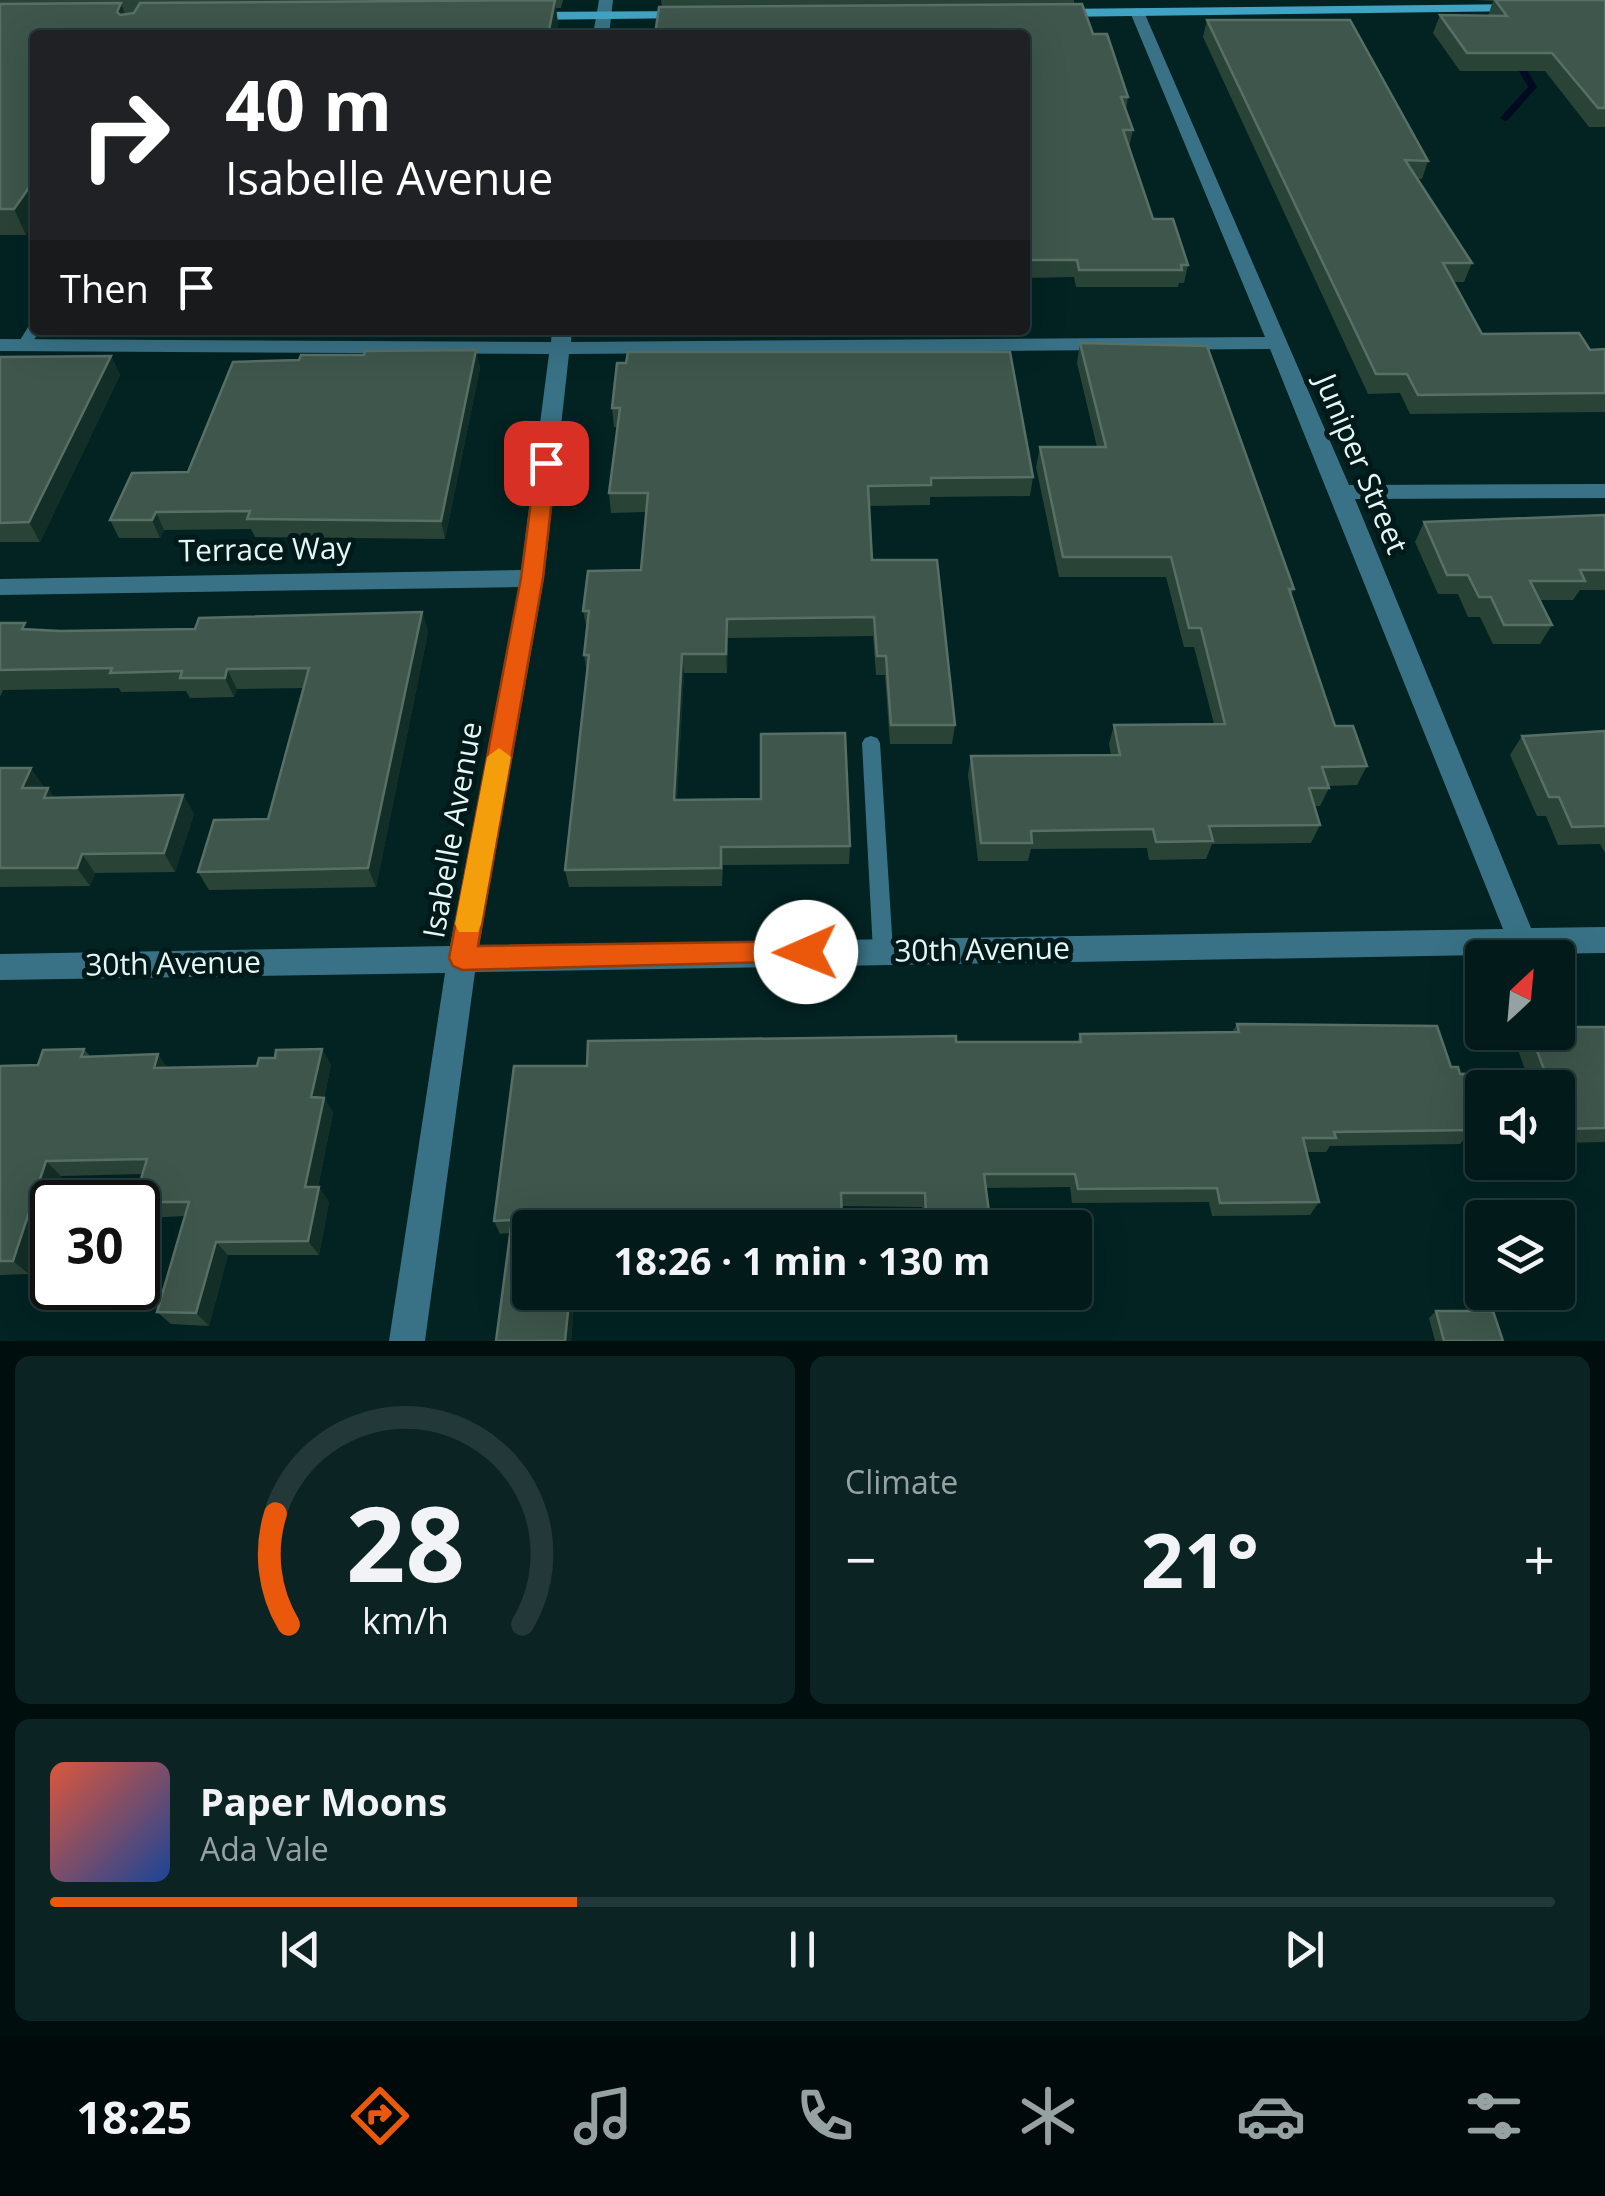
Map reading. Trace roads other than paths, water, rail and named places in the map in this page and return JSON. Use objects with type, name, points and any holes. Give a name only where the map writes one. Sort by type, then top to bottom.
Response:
[{"type":"street","points":[[503,16],[605,8],[709,15]]},
{"type":"street","points":[[1045,13],[1547,8]]},
{"type":"street","name":"Juniper Street","points":[[1137,12],[1342,492],[1522,940]]},
{"type":"street","points":[[0,344],[30,336],[1278,343]]},
{"type":"street","name":"Isabelle Avenue","points":[[407,1341],[462,958],[532,578],[561,339]]},
{"type":"street","points":[[1342,492],[1605,491]]},
{"type":"street","name":"Terrace Way","points":[[0,587],[532,578]]},
{"type":"street","name":"30th Avenue","points":[[1575,940],[1605,940]]},
{"type":"street","name":"30th Avenue","points":[[0,967],[1465,942]]},
{"type":"lane","points":[[870,743],[883,951]]},
{"type":"waterway","points":[[1505,118],[1533,87],[1514,55]]}]
